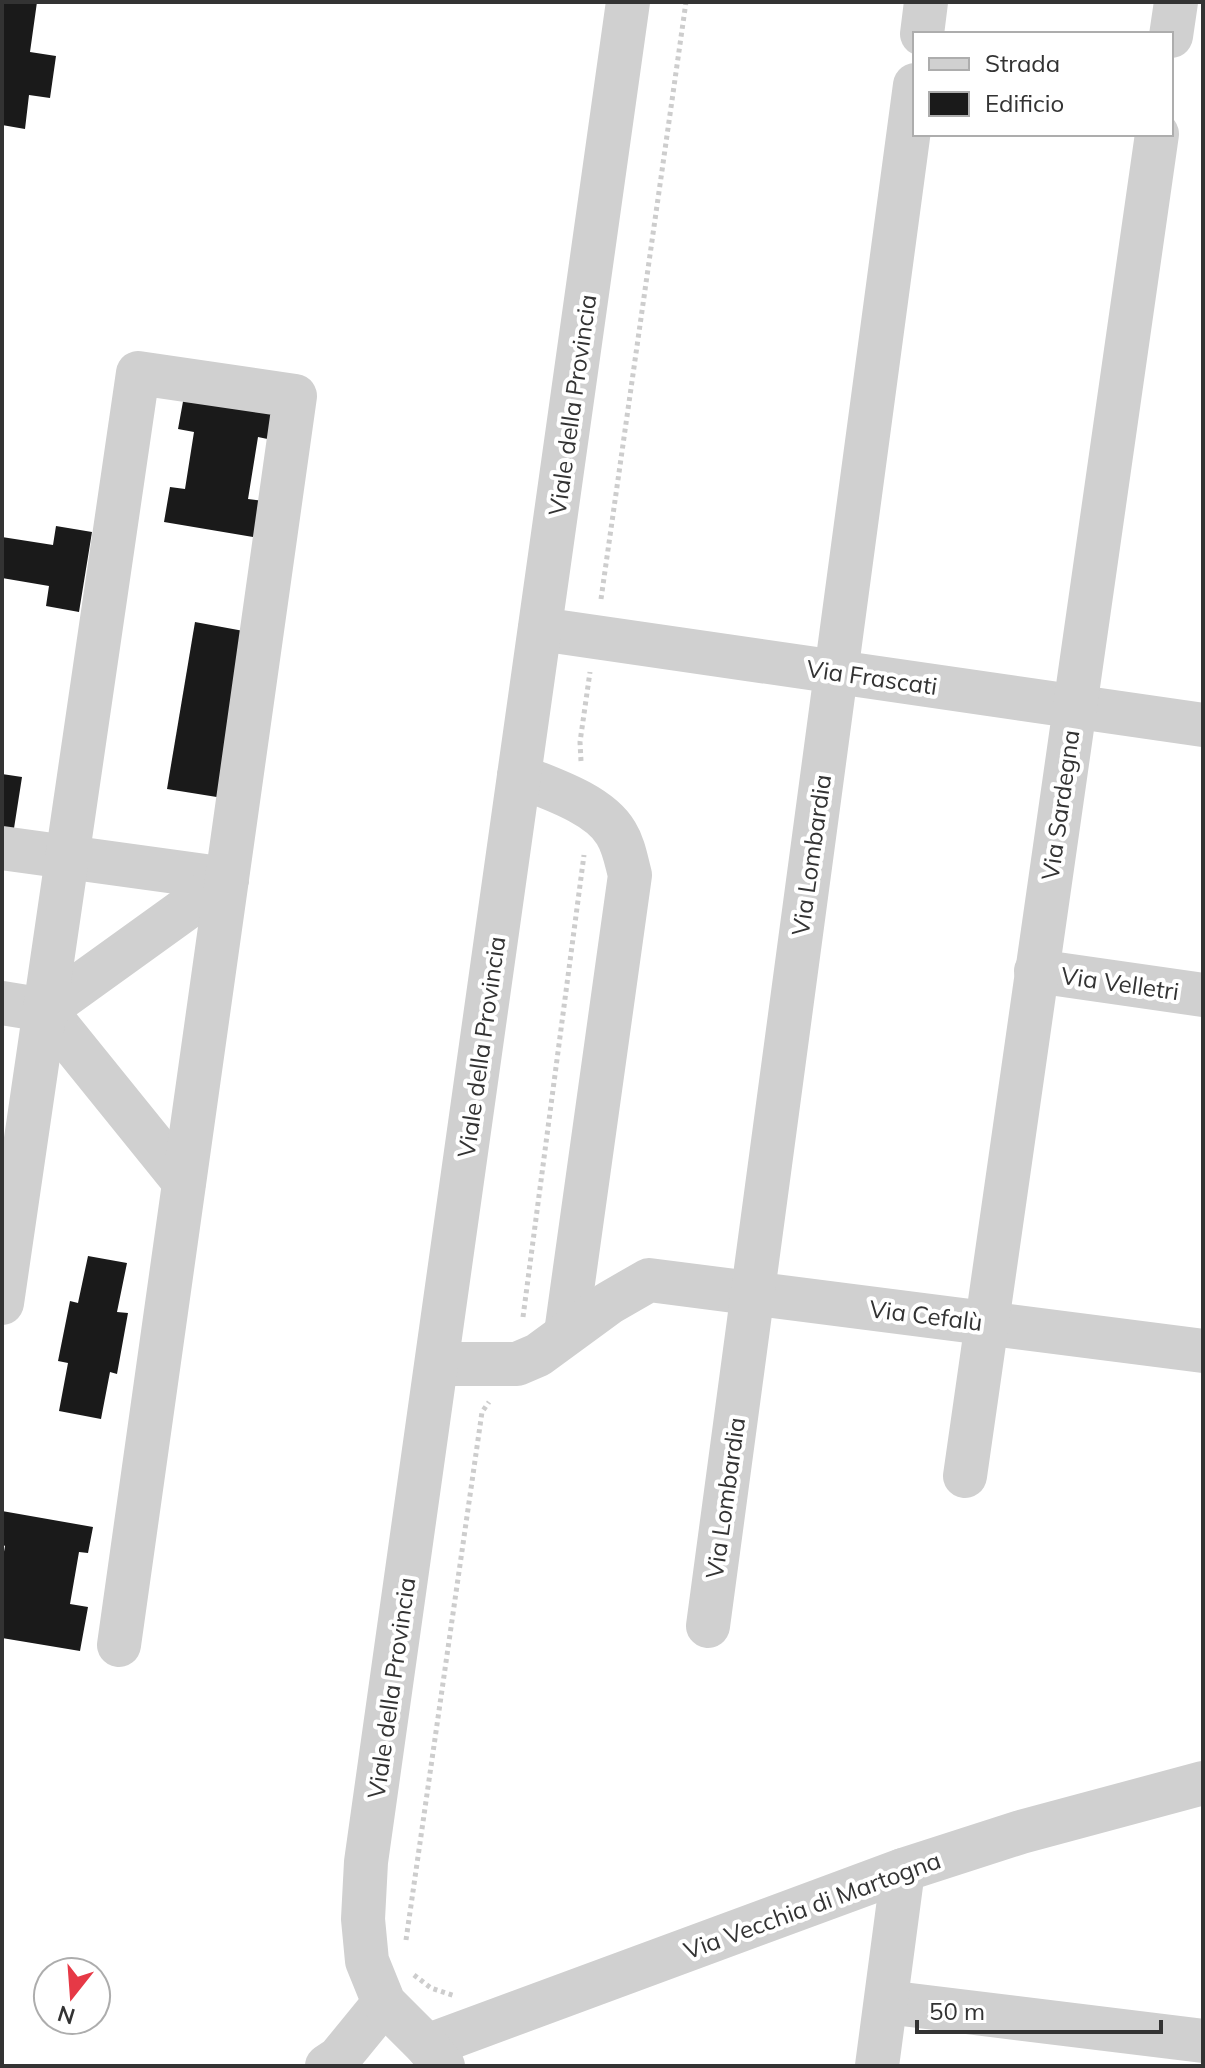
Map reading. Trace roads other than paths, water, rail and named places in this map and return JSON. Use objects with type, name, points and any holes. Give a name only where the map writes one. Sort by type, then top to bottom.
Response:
[{"type":"street","name":"Viale della Provincia","points":[[435,2056],[384,2003],[367,1961],[363,1919],[366,1862],[628,2]]},
{"type":"street","points":[[922,32],[926,2]]},
{"type":"street","points":[[1172,32],[1176,2]]},
{"type":"street","name":"Via Lombardia","points":[[708,1626],[913,100]]},
{"type":"street","name":"Via Sardegna","points":[[965,1476],[1157,136]]},
{"type":"street","points":[[2,1303],[138,373],[295,396],[119,1645]]},
{"type":"street","name":"Via Frascati","points":[[540,629],[1203,725]]},
{"type":"street","points":[[437,1364],[517,1364],[538,1355],[566,1333],[630,875],[615,829],[581,801],[519,776]]},
{"type":"street","points":[[2,848],[227,879]]},
{"type":"street","points":[[45,1010],[227,879]]},
{"type":"street","name":"Via Velletri","points":[[1036,971],[1203,995]]},
{"type":"street","points":[[2,1003],[45,1010],[184,1182]]},
{"type":"street","name":"Via Cefalù","points":[[566,1333],[649,1280],[1203,1351]]},
{"type":"street","name":"Via Vecchia di Martogna","points":[[435,2056],[903,1870],[1021,1832],[1203,1783]]},
{"type":"street","points":[[877,2066],[903,1870]]},
{"type":"street","points":[[886,2002],[1203,2041]]},
{"type":"street","points":[[327,2066],[339,2058],[384,2003]]}]
